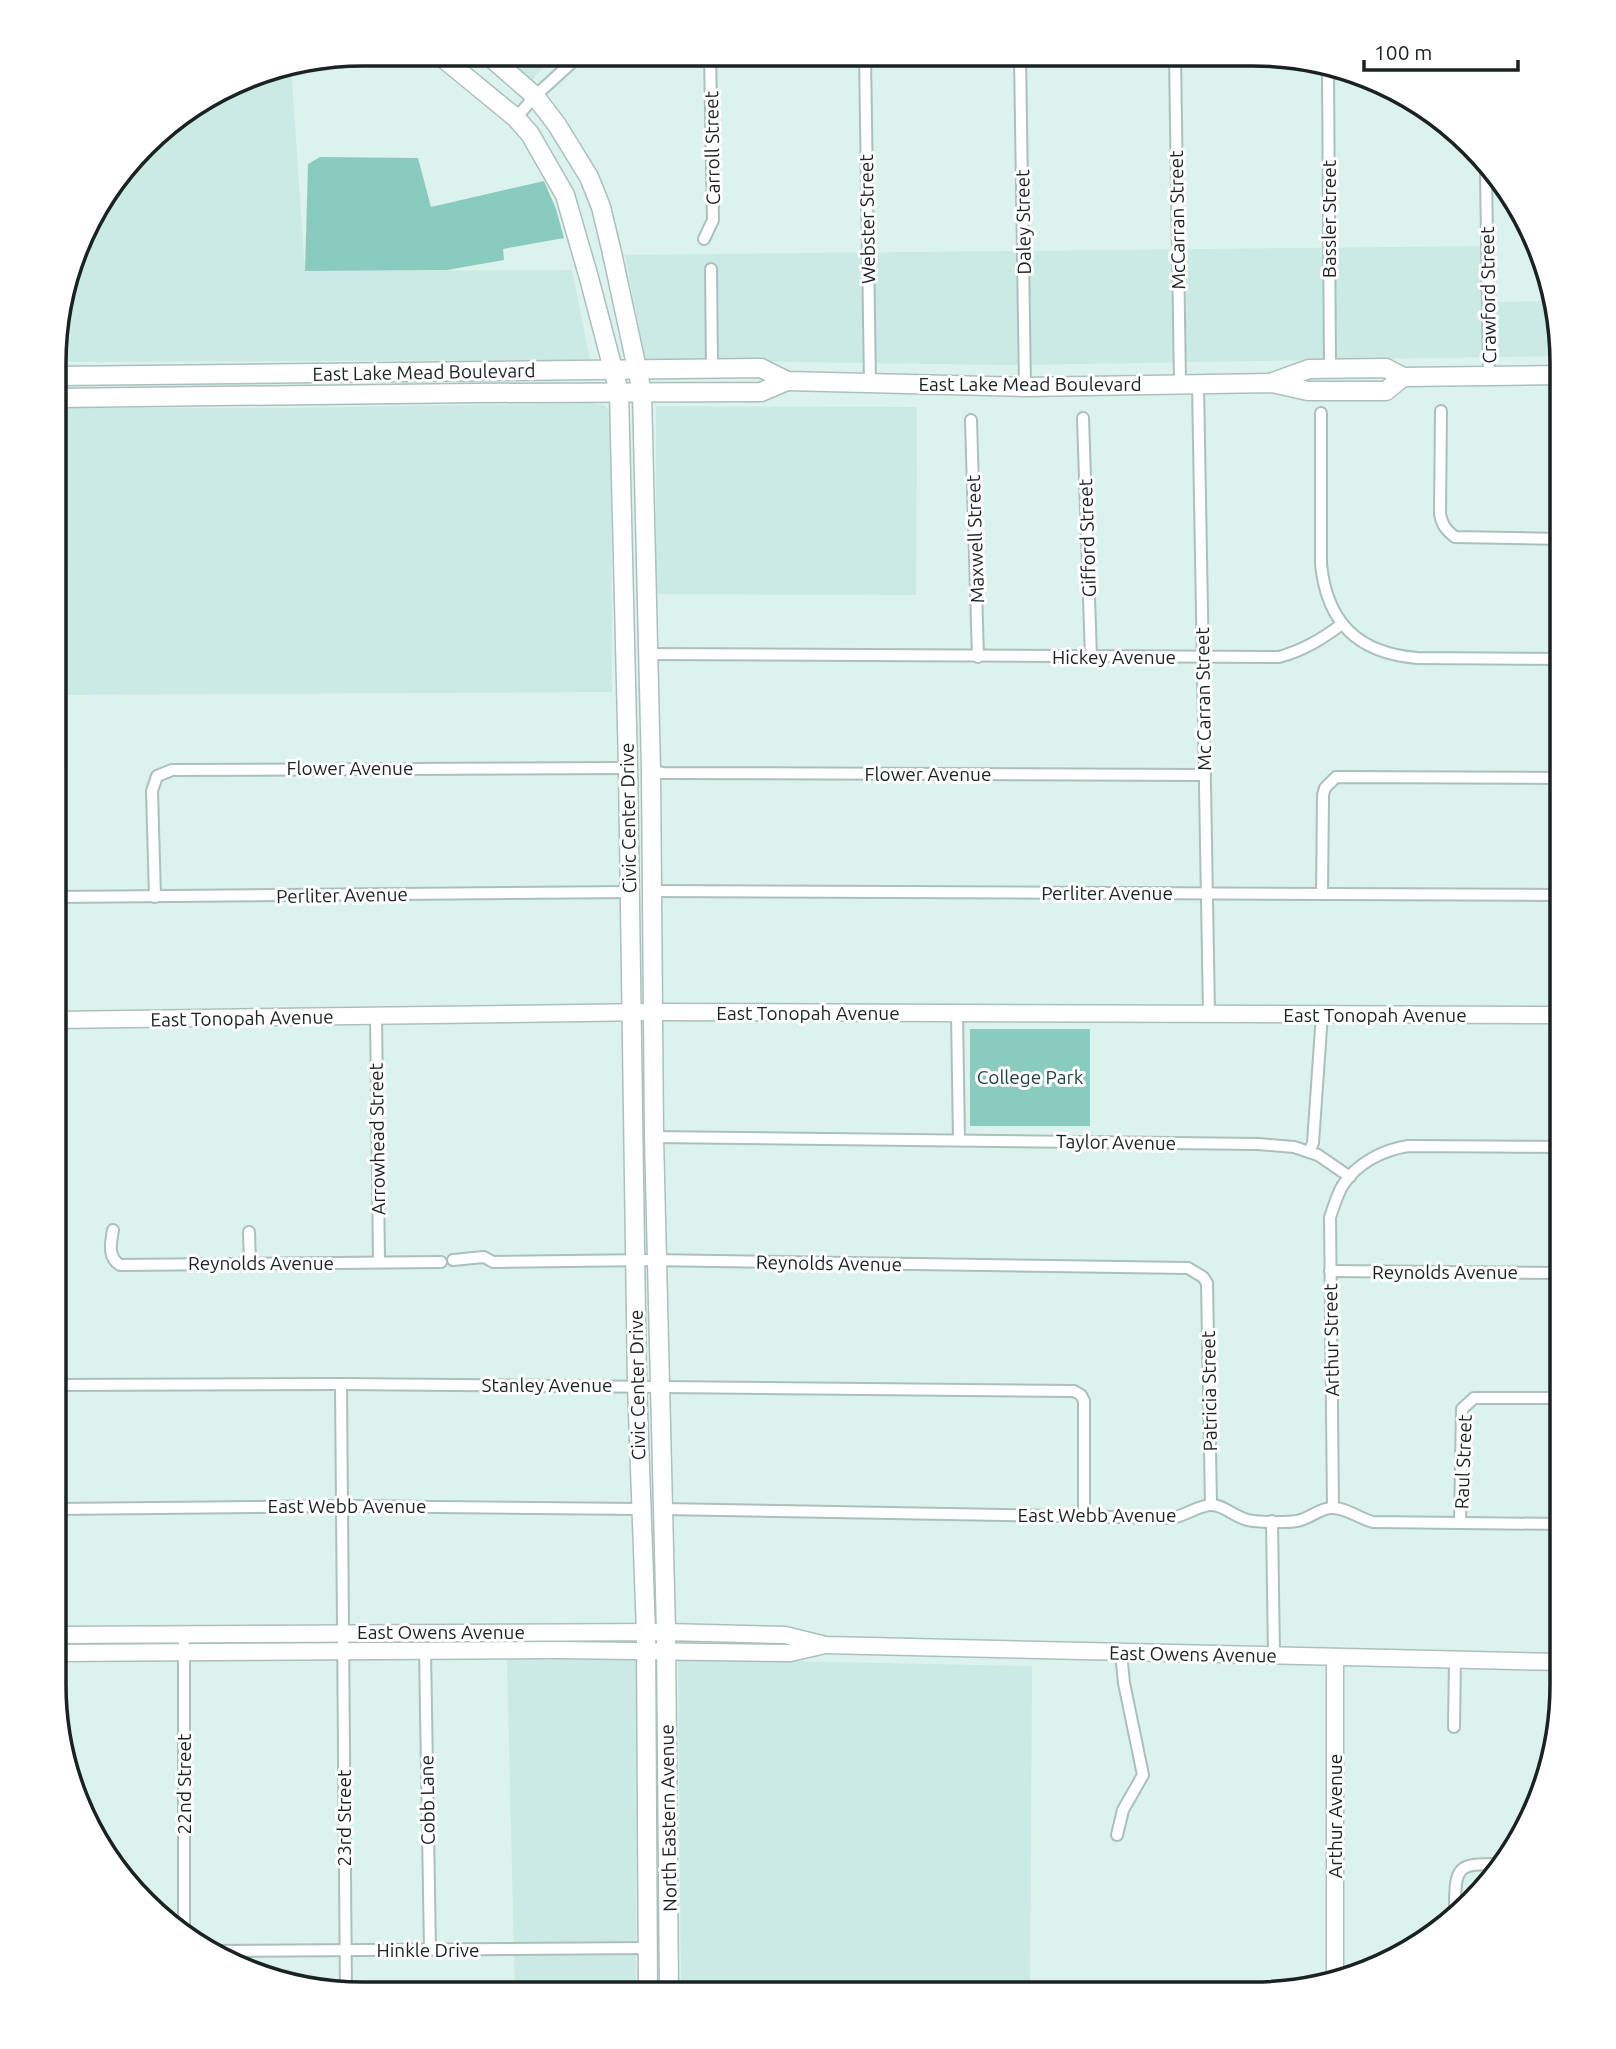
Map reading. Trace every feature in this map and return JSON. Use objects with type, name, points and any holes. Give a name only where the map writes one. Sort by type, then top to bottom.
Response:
[{"type":"main road","name":"Civic Center Drive","points":[[453,66],[516,118],[530,134],[565,195],[619,392],[627,708],[637,1385],[646,1641]]},
{"type":"main road","name":"Civic Center Drive","points":[[501,66],[535,96],[575,151],[589,177],[601,207],[642,392],[651,771],[654,1137],[666,1641]]},
{"type":"main road","name":"East Lake Mead Boulevard","points":[[66,376],[761,368],[788,381]]},
{"type":"main road","name":"East Lake Mead Boulevard","points":[[1272,383],[1309,369],[1330,368],[1385,368],[1403,377],[1550,375]]},
{"type":"main road","points":[[299,374],[299,395]]},
{"type":"main road","name":"East Lake Mead Boulevard","points":[[66,398],[761,392],[788,381],[1025,387],[1272,383],[1308,391],[1386,391],[1403,377]]},
{"type":"main road","points":[[627,708],[637,757],[645,768],[651,771]]},
{"type":"main road","points":[[628,768],[639,782],[643,818],[652,836]]},
{"type":"main road","name":"East Tonopah Avenue","points":[[66,1020],[653,1012],[1550,1015]]},
{"type":"main road","name":"East Owens Avenue","points":[[66,1635],[184,1634],[343,1642],[425,1650],[646,1641]]},
{"type":"main road","name":"North Eastern Avenue","points":[[646,1641],[648,1982]]},
{"type":"main road","name":"East Owens Avenue","points":[[66,1653],[184,1652],[343,1642],[666,1641],[790,1653],[826,1645],[1550,1662]]},
{"type":"main road","name":"North Eastern Avenue","points":[[666,1641],[669,1982]]},
{"type":"main road","name":"Arthur Avenue","points":[[1335,1657],[1335,1971]]},
{"type":"main road","points":[[647,1878],[657,1888],[659,1915],[668,1918]]},
{"type":"main road","points":[[648,1948],[657,1954],[661,1982]]},
{"type":"street","points":[[516,118],[535,96],[568,66]]},
{"type":"street","name":"Carroll Street","points":[[704,239],[713,220],[710,66]]},
{"type":"street","name":"Webster Street","points":[[865,66],[870,383]]},
{"type":"street","name":"Daley Street","points":[[1020,66],[1025,387]]},
{"type":"street","name":"McCarran Street","points":[[1175,66],[1180,384]]},
{"type":"street","name":"Bassler Street","points":[[1328,76],[1330,368]]},
{"type":"street","name":"Crawford Street","points":[[1486,181],[1489,376]]},
{"type":"street","points":[[711,269],[712,369]]},
{"type":"street","name":"Mc Carran Street","points":[[1198,384],[1209,1014]]},
{"type":"street","points":[[1441,411],[1440,514],[1447,531],[1455,537],[1550,539]]},
{"type":"street","points":[[1321,413],[1321,564],[1323,584],[1332,610],[1342,624],[1370,647],[1395,656],[1550,659]]},
{"type":"street","name":"Gifford Street","points":[[1083,418],[1091,657]]},
{"type":"street","name":"Maxwell Street","points":[[971,420],[978,657]]},
{"type":"street","name":"Hickey Avenue","points":[[648,654],[1279,657],[1300,651],[1342,624]]},
{"type":"street","name":"Flower Avenue","points":[[155,897],[152,791],[157,776],[172,769],[628,768]]},
{"type":"street","name":"Flower Avenue","points":[[651,771],[1205,775]]},
{"type":"street","points":[[1322,894],[1323,796],[1329,782],[1336,777],[1550,778]]},
{"type":"street","name":"Perliter Avenue","points":[[652,891],[1550,895]]},
{"type":"street","name":"Perliter Avenue","points":[[66,897],[629,892]]},
{"type":"street","points":[[957,1013],[959,1140]]},
{"type":"street","points":[[1310,1152],[1313,1143],[1322,1014]]},
{"type":"street","name":"Arrowhead Street","points":[[376,1016],[379,1262]]},
{"type":"street","name":"Taylor Avenue","points":[[654,1137],[1258,1144],[1294,1147],[1310,1152],[1350,1177]]},
{"type":"street","points":[[1350,1177],[1362,1164],[1390,1149],[1408,1146],[1550,1147]]},
{"type":"street","name":"Arthur Street","points":[[1333,1507],[1330,1217],[1341,1187],[1350,1177]]},
{"type":"street","name":"Reynolds Avenue","points":[[113,1230],[112,1257],[120,1265],[441,1262]]},
{"type":"street","points":[[249,1232],[250,1263]]},
{"type":"street","name":"Reynolds Avenue","points":[[453,1260],[484,1257],[493,1262],[658,1260],[1188,1268],[1203,1277]]},
{"type":"street","name":"Reynolds Avenue","points":[[1330,1271],[1550,1273]]},
{"type":"street","name":"Patricia Street","points":[[1203,1277],[1207,1283],[1211,1505]]},
{"type":"street","points":[[341,1384],[343,1642]]},
{"type":"street","name":"Stanley Avenue","points":[[66,1385],[660,1385],[1074,1391],[1084,1401],[1084,1516]]},
{"type":"street","name":"Raul Street","points":[[1460,1523],[1462,1409],[1474,1398],[1550,1398]]},
{"type":"street","points":[[1211,1505],[1249,1521],[1296,1521],[1333,1507],[1373,1522],[1550,1524]]},
{"type":"street","name":"East Webb Avenue","points":[[662,1509],[1171,1518],[1182,1517],[1211,1505]]},
{"type":"street","name":"East Webb Avenue","points":[[66,1508],[342,1506],[640,1509]]},
{"type":"street","points":[[1272,1521],[1274,1656]]},
{"type":"street","name":"22nd Street","points":[[184,1634],[184,1922]]},
{"type":"street","name":"23rd Street","points":[[343,1642],[346,1982]]},
{"type":"street","name":"Cobb Lane","points":[[425,1650],[430,1950]]},
{"type":"street","points":[[1117,1835],[1123,1810],[1143,1775],[1121,1653]]},
{"type":"street","points":[[1454,1727],[1455,1659]]},
{"type":"street","points":[[1455,1903],[1455,1880],[1460,1871],[1473,1864],[1490,1864]]},
{"type":"street","name":"Hinkle Drive","points":[[230,1951],[648,1948]]},
{"type":"shaded area","points":[[515,66],[545,66],[531,81]]},
{"type":"shaded area","points":[[292,76],[305,271],[572,270],[590,360],[66,362],[72,305],[82,268],[97,232],[116,198],[153,153],[198,116],[250,89]]},
{"type":"shaded area","points":[[1495,246],[1498,302],[1543,301],[1550,356],[1009,365],[645,360],[625,255]]},
{"type":"shaded area","points":[[594,403],[605,406],[610,411],[611,434],[612,692],[66,695],[66,408]]},
{"type":"shaded area","points":[[656,406],[917,407],[916,595],[656,594]]},
{"type":"shaded area","points":[[637,1659],[636,1982],[515,1982],[507,1660]]},
{"type":"shaded area","points":[[678,1659],[1032,1666],[1030,1982],[681,1982]]},
{"type":"green space","points":[[320,157],[418,158],[431,207],[544,181],[564,238],[503,249],[504,260],[447,270],[305,271],[308,164]]},
{"type":"green space","name":"College Park","points":[[970,1029],[1090,1029],[1090,1126],[970,1126]]}]
